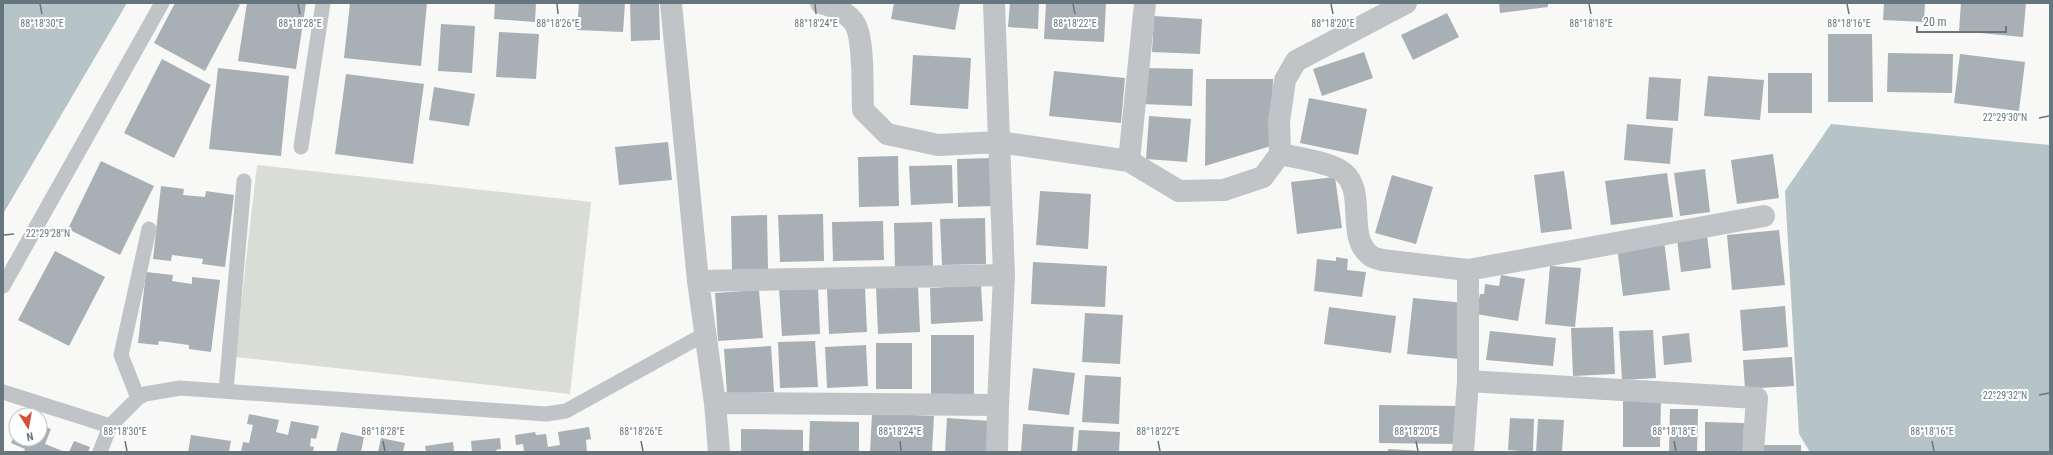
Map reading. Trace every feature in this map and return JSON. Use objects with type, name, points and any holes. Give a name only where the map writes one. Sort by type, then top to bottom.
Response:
[{"type":"street","points":[[671,3],[698,281],[716,403],[718,452]]},
{"type":"street","points":[[821,3],[856,12],[860,38],[863,110],[887,134],[938,145],[999,142],[1129,161],[1179,191],[1224,190],[1263,177],[1280,154],[1279,122],[1285,80],[1296,61],[1406,3]]},
{"type":"street","points":[[994,3],[1004,275],[997,452]]},
{"type":"street","points":[[1129,161],[1145,3]]},
{"type":"street","points":[[1280,154],[1334,167],[1345,173],[1353,185],[1359,234],[1362,245],[1371,256],[1382,260],[1468,270],[1764,216]]},
{"type":"street","points":[[1463,452],[1468,381],[1468,270]]},
{"type":"street","points":[[698,281],[1004,275]]},
{"type":"street","points":[[1468,381],[1757,398],[1753,452]]},
{"type":"street","points":[[716,403],[998,405]]},
{"type":"lane","points":[[3,286],[162,3]]},
{"type":"lane","points":[[302,147],[323,3]]},
{"type":"lane","points":[[226,391],[244,181]]},
{"type":"lane","points":[[138,398],[121,355],[149,229]]},
{"type":"lane","points":[[100,452],[110,426],[138,398],[145,394],[180,388],[546,414],[566,411],[705,334]]},
{"type":"lane","points":[[3,392],[110,426]]},
{"type":"shaded area","points":[[3,3],[127,3],[3,214]]},
{"type":"shaded area","points":[[1831,124],[2050,145],[2050,452],[1810,452],[1799,434],[1785,191]]},
{"type":"shaded area","points":[[257,165],[591,202],[570,394],[235,357]]},
{"type":"building","points":[[175,3],[236,3],[240,5],[205,71],[154,43]]},
{"type":"building","points":[[247,3],[306,3],[296,69],[238,61]]},
{"type":"building","points":[[350,3],[427,3],[421,66],[344,58]]},
{"type":"building","points":[[495,3],[536,3],[535,22],[494,19]]},
{"type":"building","points":[[579,3],[625,3],[623,32],[577,30]]},
{"type":"building","points":[[630,3],[659,3],[660,40],[631,41]]},
{"type":"building","points":[[894,3],[960,3],[955,30],[891,19]]},
{"type":"building","points":[[1010,3],[1039,3],[1038,29],[1008,27]]},
{"type":"building","points":[[1046,3],[1106,3],[1104,42],[1044,39]]},
{"type":"building","points":[[1499,3],[1548,3],[1548,7],[1500,13]]},
{"type":"building","points":[[1884,3],[1925,3],[1924,22],[1883,20]]},
{"type":"building","points":[[1961,3],[2026,3],[2023,37],[1959,31]]},
{"type":"building","points":[[1447,13],[1459,37],[1413,60],[1401,35]]},
{"type":"building","points":[[1154,16],[1202,19],[1200,54],[1152,52]]},
{"type":"building","points":[[441,24],[475,26],[472,73],[438,71]]},
{"type":"building","points":[[499,32],[539,34],[536,79],[496,77]]},
{"type":"building","points":[[1828,34],[1872,34],[1873,102],[1828,102]]},
{"type":"building","points":[[1364,52],[1373,78],[1322,96],[1313,69]]},
{"type":"building","points":[[1888,53],[1953,54],[1952,93],[1887,92]]},
{"type":"building","points":[[1960,54],[2025,62],[2019,111],[1954,103]]},
{"type":"building","points":[[913,55],[971,58],[968,109],[910,105]]},
{"type":"building","points":[[162,59],[211,85],[174,158],[124,133]]},
{"type":"building","points":[[218,68],[289,76],[281,156],[209,149]]},
{"type":"building","points":[[1143,68],[1193,69],[1192,106],[1142,104]]},
{"type":"building","points":[[1054,71],[1125,78],[1121,123],[1049,116]]},
{"type":"building","points":[[1768,73],[1812,73],[1812,113],[1768,113]]},
{"type":"building","points":[[346,74],[424,84],[413,164],[335,154]]},
{"type":"building","points":[[1708,76],[1764,80],[1760,120],[1704,116]]},
{"type":"building","points":[[1649,77],[1681,79],[1678,121],[1646,119]]},
{"type":"building","points":[[1206,79],[1273,79],[1271,146],[1205,166]]},
{"type":"building","points":[[434,87],[475,94],[469,126],[429,120]]},
{"type":"building","points":[[1309,98],[1367,109],[1358,155],[1300,143]]},
{"type":"building","points":[[1149,116],[1191,119],[1187,162],[1146,159]]},
{"type":"building","points":[[1627,124],[1673,128],[1670,164],[1624,160]]},
{"type":"building","points":[[668,142],[672,180],[619,185],[615,147]]},
{"type":"building","points":[[1773,154],[1779,198],[1737,204],[1731,160]]},
{"type":"building","points":[[898,156],[899,206],[859,207],[858,157]]},
{"type":"building","points":[[992,158],[994,206],[958,207],[957,159]]},
{"type":"building","points":[[101,161],[154,186],[120,255],[68,229]]},
{"type":"building","points":[[952,165],[953,203],[911,205],[909,166]]},
{"type":"building","points":[[1705,169],[1710,212],[1680,216],[1674,173]]},
{"type":"building","points":[[1564,171],[1572,229],[1541,233],[1534,175]]},
{"type":"building","points":[[1667,173],[1673,217],[1611,225],[1605,181]]},
{"type":"building","points":[[1392,175],[1433,187],[1416,244],[1375,233]]},
{"type":"building","points":[[1335,177],[1342,228],[1297,234],[1291,182]]},
{"type":"building","points":[[161,186],[184,189],[183,195],[205,197],[206,191],[234,195],[225,267],[202,264],[203,259],[172,255],[171,261],[153,259]]},
{"type":"building","points":[[1040,191],[1091,194],[1088,249],[1036,245]]},
{"type":"building","points":[[823,214],[824,261],[780,262],[778,215]]},
{"type":"building","points":[[767,215],[768,269],[732,270],[731,216]]},
{"type":"building","points":[[985,218],[986,264],[942,265],[940,219]]},
{"type":"building","points":[[883,221],[884,260],[833,261],[832,222]]},
{"type":"building","points":[[932,222],[933,266],[895,267],[894,223]]},
{"type":"building","points":[[1779,230],[1785,285],[1732,290],[1727,235]]},
{"type":"building","points":[[1707,235],[1711,268],[1681,272],[1677,239]]},
{"type":"building","points":[[1664,240],[1670,290],[1623,296],[1617,246]]},
{"type":"building","points":[[55,251],[105,277],[69,346],[18,320]]},
{"type":"building","points":[[1336,257],[1348,259],[1347,270],[1366,272],[1362,297],[1314,291],[1317,259],[1336,261]]},
{"type":"building","points":[[1033,262],[1107,266],[1105,307],[1031,304]]},
{"type":"building","points":[[1550,266],[1581,268],[1575,327],[1545,324]]},
{"type":"building","points":[[146,272],[173,275],[172,281],[192,284],[192,277],[220,280],[211,352],[189,349],[189,345],[159,341],[158,345],[138,343]]},
{"type":"building","points":[[1501,275],[1525,279],[1518,321],[1476,314],[1480,294],[1484,294],[1485,284],[1499,286]]},
{"type":"building","points":[[918,285],[920,332],[878,334],[876,287]]},
{"type":"building","points":[[981,285],[983,321],[931,324],[930,288]]},
{"type":"building","points":[[818,286],[820,334],[782,336],[779,288]]},
{"type":"building","points":[[865,287],[867,332],[829,334],[827,289]]},
{"type":"building","points":[[759,290],[763,338],[718,341],[715,293]]},
{"type":"building","points":[[1413,298],[1465,303],[1459,359],[1407,354]]},
{"type":"building","points":[[1785,306],[1788,347],[1743,351],[1740,310]]},
{"type":"building","points":[[1329,307],[1396,316],[1391,353],[1324,344]]},
{"type":"building","points":[[1085,313],[1123,315],[1120,364],[1082,362]]},
{"type":"building","points":[[1613,327],[1615,374],[1573,376],[1571,328]]},
{"type":"building","points":[[1653,330],[1656,378],[1622,380],[1619,331]]},
{"type":"building","points":[[1490,331],[1556,338],[1553,366],[1486,360]]},
{"type":"building","points":[[1689,333],[1692,362],[1664,365],[1662,336]]},
{"type":"building","points":[[931,335],[974,335],[974,396],[931,396]]},
{"type":"building","points":[[815,341],[818,387],[780,388],[778,342]]},
{"type":"building","points":[[876,343],[912,343],[912,389],[876,389]]},
{"type":"building","points":[[866,345],[868,386],[827,388],[825,347]]},
{"type":"building","points":[[771,346],[774,392],[727,394],[724,349]]},
{"type":"building","points":[[1792,357],[1794,386],[1745,389],[1743,360]]},
{"type":"building","points":[[1033,368],[1075,373],[1069,415],[1028,410]]},
{"type":"building","points":[[1085,375],[1121,377],[1119,424],[1082,422]]},
{"type":"building","points":[[1623,400],[1661,400],[1660,447],[1623,447]]},
{"type":"building","points":[[1379,405],[1458,406],[1457,444],[1379,443]]},
{"type":"building","points":[[1670,409],[1698,409],[1697,452],[1669,452]]},
{"type":"building","points":[[872,413],[934,416],[932,452],[870,452]]},
{"type":"building","points":[[249,414],[279,420],[276,432],[288,435],[291,421],[319,426],[316,439],[311,438],[310,446],[314,447],[313,452],[241,452],[243,442],[249,443],[253,425],[247,424]]},
{"type":"building","points":[[947,418],[990,421],[988,452],[945,452]]},
{"type":"building","points":[[1510,418],[1534,419],[1533,452],[1508,450]]},
{"type":"building","points":[[1538,419],[1564,420],[1562,452],[1536,452]]},
{"type":"building","points":[[810,421],[859,422],[859,452],[809,452]]},
{"type":"building","points":[[1705,422],[1744,423],[1743,452],[1705,452]]},
{"type":"building","points":[[1023,424],[1074,427],[1072,452],[1021,452]]},
{"type":"building","points":[[589,427],[591,439],[586,440],[587,452],[524,452],[523,444],[516,445],[515,435],[535,432],[536,435],[546,434],[548,447],[560,445],[558,432]]},
{"type":"building","points":[[48,428],[51,429],[48,436]]},
{"type":"building","points":[[741,429],[803,430],[803,452],[741,452]]},
{"type":"building","points":[[1079,430],[1120,432],[1119,452],[1077,452]]},
{"type":"building","points":[[341,432],[364,437],[361,452],[336,452]]},
{"type":"building","points":[[191,435],[231,441],[229,452],[188,452]]},
{"type":"building","points":[[381,438],[405,443],[403,452],[378,452]]},
{"type":"building","points":[[500,438],[501,449],[496,450],[497,452],[472,452],[471,441]]},
{"type":"building","points":[[74,441],[90,447],[88,452],[69,452]]},
{"type":"building","points":[[453,442],[454,452],[426,452],[425,446]]},
{"type":"building","points":[[48,445],[65,452],[24,452],[25,449],[20,447],[48,447]]},
{"type":"building","points":[[1763,445],[1801,445],[1801,452],[1763,452]]},
{"type":"building","points":[[1388,449],[1423,451],[1423,452],[1388,452]]}]
